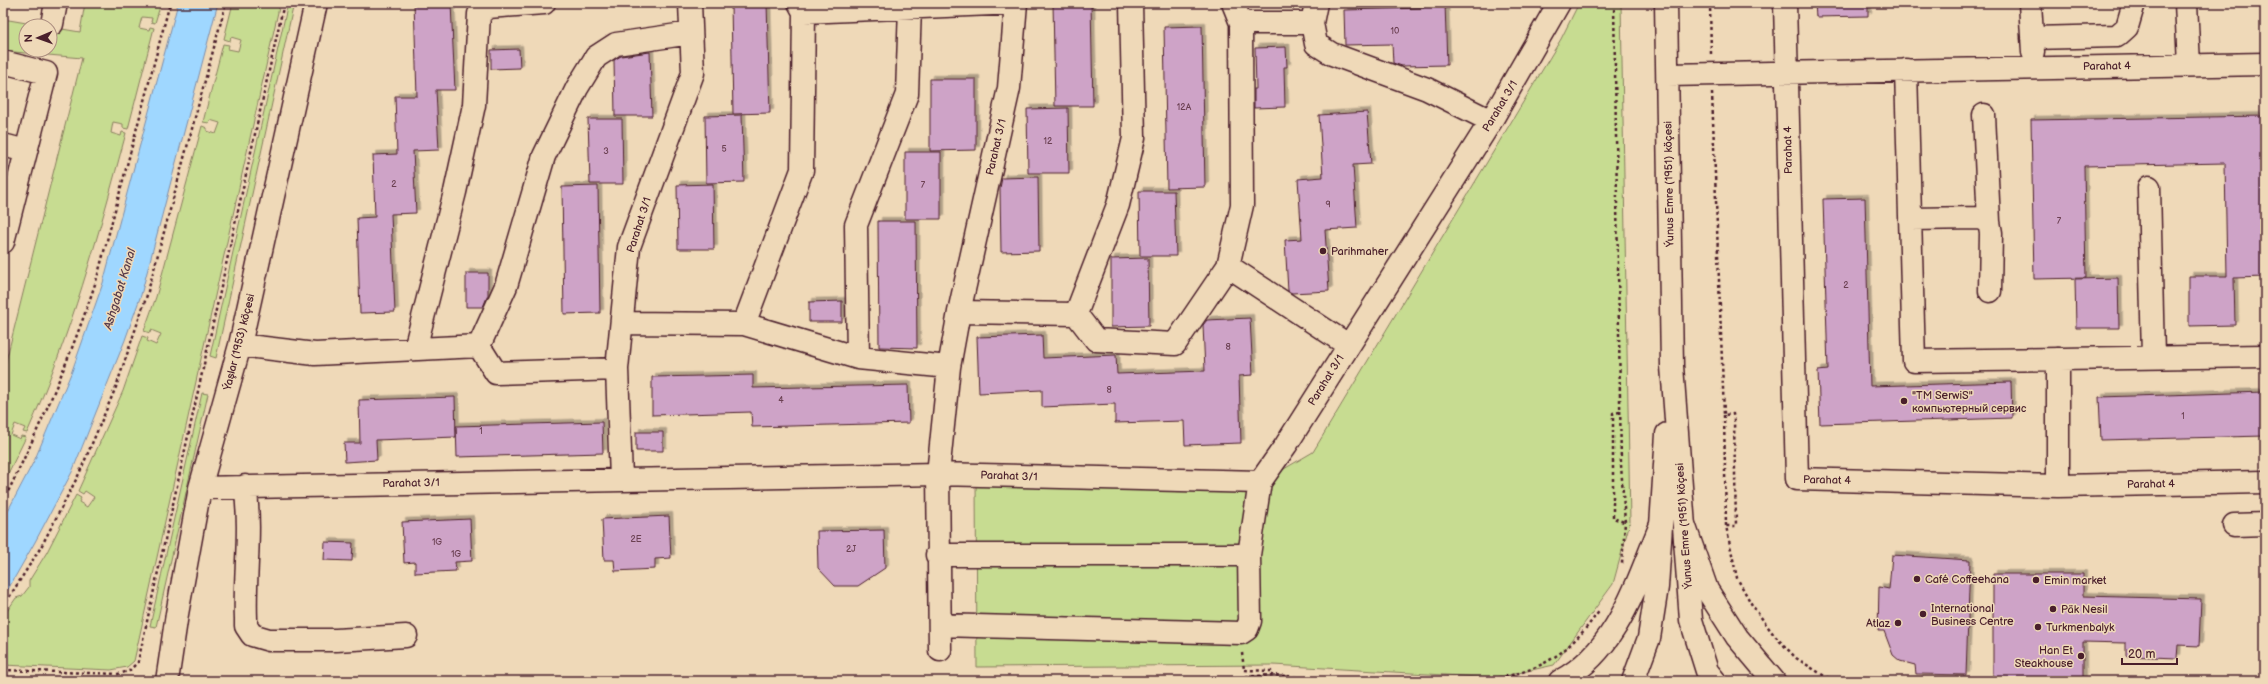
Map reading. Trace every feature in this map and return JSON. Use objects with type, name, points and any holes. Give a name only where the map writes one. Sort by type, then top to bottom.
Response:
[{"type":"street","points":[[53,18],[56,3]]},
{"type":"street","name":"Ýaşlar (1953) köçesi","points":[[167,681],[176,614],[200,488],[240,345],[316,3]]},
{"type":"street","points":[[415,349],[455,192],[474,105],[479,14],[488,7],[544,3]]},
{"type":"street","name":"Parahat 3/1","points":[[621,479],[617,370],[629,247],[693,73],[690,3]]},
{"type":"street","points":[[744,324],[802,170],[801,7],[910,7],[1016,3]]},
{"type":"street","name":"Parahat 3/1","points":[[940,650],[937,556],[938,474],[949,367],[959,312],[1009,88],[1016,3]]},
{"type":"street","points":[[1076,314],[1118,204],[1134,138],[1131,3]]},
{"type":"street","points":[[1076,314],[1096,340],[1175,344],[1228,266],[1242,206],[1241,24],[1233,3]]},
{"type":"street","name":"Parahat 3/1","points":[[200,488],[938,474],[1260,482],[1286,445],[1491,121],[1559,3]]},
{"type":"street","name":"Ýunus Emre (1951) köçesi","points":[[1666,3],[1672,366],[1691,620],[1707,671],[1715,681]]},
{"type":"street","points":[[1785,3],[1786,73]]},
{"type":"street","points":[[2030,3],[2035,68]]},
{"type":"street","points":[[2032,38],[2117,36],[2127,27],[2134,3]]},
{"type":"street","points":[[2186,3],[2188,65]]},
{"type":"street","points":[[858,358],[856,225],[907,94],[910,7]]},
{"type":"street","points":[[1241,24],[1314,13],[1316,44],[1332,54],[1427,89],[1491,121]]},
{"type":"street","points":[[479,346],[506,286],[544,156],[577,88],[596,57],[616,44],[691,33]]},
{"type":"street","points":[[3,62],[46,73],[3,242]]},
{"type":"street","name":"Parahat 4","points":[[1668,75],[2265,64]]},
{"type":"street","points":[[1906,70],[1914,361],[2265,356]]},
{"type":"street","name":"Parahat 4","points":[[1786,73],[1796,479],[2058,486],[2265,482]]},
{"type":"street","points":[[1984,115],[1989,222],[1991,233],[1990,291]]},
{"type":"street","points":[[3,145],[26,151]]},
{"type":"street","points":[[2149,188],[2153,357]]},
{"type":"street","points":[[1910,219],[1979,218],[1989,222]]},
{"type":"street","points":[[1228,266],[1348,345]]},
{"type":"street","points":[[959,312],[1076,314]]},
{"type":"street","points":[[622,324],[744,324],[858,358],[949,367]]},
{"type":"street","points":[[240,345],[315,354],[479,346]]},
{"type":"street","points":[[479,346],[496,373],[617,370]]},
{"type":"street","points":[[2058,359],[2058,486]]},
{"type":"street","name":"Ýunus Emre (1951) köçesi","points":[[1633,681],[1649,638],[1657,587],[1672,366]]},
{"type":"street","points":[[940,625],[1240,633],[1247,628],[1250,622],[1249,555],[1260,482]]},
{"type":"street","points":[[245,486],[249,508],[246,626],[252,635],[269,640],[336,640],[406,636]]},
{"type":"street","points":[[2234,525],[2265,524]]},
{"type":"street","points":[[1685,526],[1707,590],[1737,637],[1774,681]]},
{"type":"street","points":[[1560,681],[1591,659],[1621,620],[1660,527]]},
{"type":"street","points":[[937,556],[1249,555]]},
{"type":"path","points":[[3,502],[28,452],[65,368],[83,321],[97,278],[170,3]]},
{"type":"path","points":[[3,608],[41,547],[79,474],[116,388],[147,295],[226,3]]},
{"type":"path","points":[[3,670],[118,674],[129,671],[138,662],[284,3]]},
{"type":"path","points":[[1614,3],[1620,412],[1625,522],[1621,566]]},
{"type":"path","points":[[1710,3],[1724,415],[1726,526],[1737,578],[1752,605],[1774,635],[1796,658],[1826,677],[1838,681]]},
{"type":"path","points":[[1620,412],[1613,412],[1613,518],[1625,522]]},
{"type":"path","points":[[1724,415],[1733,414],[1734,420],[1736,526],[1726,526]]},
{"type":"path","points":[[1481,681],[1513,676],[1547,663],[1580,636],[1601,608]]},
{"type":"path","points":[[1240,633],[1244,670],[1271,671],[1272,675]]},
{"type":"path","points":[[1244,681],[1244,677],[1272,675],[1341,681]]},
{"type":"path","points":[[1513,676],[1514,681]]},
{"type":"green space","points":[[85,3],[161,3],[155,23],[151,22],[152,18],[142,17],[139,28],[149,30],[150,27],[154,28],[128,129],[123,128],[123,124],[113,122],[111,133],[121,136],[122,132],[126,133],[94,248],[57,359],[27,433],[23,432],[25,428],[15,424],[11,435],[20,439],[21,436],[26,437],[3,484],[3,373],[82,58],[58,56],[58,28],[80,32]]},
{"type":"green space","points":[[233,3],[280,3],[134,661],[127,667],[111,670],[3,665],[3,617],[16,598],[22,596],[29,587],[29,581],[47,552],[76,495],[81,498],[79,502],[87,507],[94,497],[85,491],[83,494],[78,491],[123,391],[142,336],[148,338],[147,341],[156,345],[161,334],[151,330],[150,333],[144,331],[156,297],[202,126],[207,128],[207,131],[216,134],[220,123],[210,120],[209,123],[203,122],[223,44],[229,45],[228,49],[238,51],[241,40],[231,37],[230,41],[224,39]]},
{"type":"green space","points":[[288,3],[294,3],[216,358],[210,356]]},
{"type":"green space","points":[[1579,3],[1621,3],[1630,522],[1613,584],[1554,665],[1496,678],[1273,665],[977,667],[976,478],[1272,476],[1313,452],[1561,39]]},
{"type":"green space","points":[[3,19],[18,22],[18,52],[3,51]]},
{"type":"green space","points":[[202,393],[208,394],[156,627],[150,626]]},
{"type":"water","name":"Ashgabat Kanal","points":[[178,3],[218,3],[141,295],[125,340],[72,472],[3,598],[3,520],[35,459],[72,371],[103,283]]},
{"type":"building","points":[[414,3],[451,3],[455,90],[436,90],[439,150],[413,151],[416,213],[391,214],[395,312],[360,313],[357,218],[375,217],[373,155],[397,154],[395,96],[417,96]]},
{"type":"building","points":[[731,3],[767,3],[770,113],[733,114]]},
{"type":"building","points":[[1053,3],[1091,3],[1093,106],[1055,106]]},
{"type":"building","points":[[1424,3],[1445,3],[1447,65],[1402,66],[1393,63],[1392,44],[1345,45],[1344,10],[1424,8]]},
{"type":"building","points":[[1815,3],[1868,3],[1868,16],[1816,17]]},
{"type":"building","points":[[1202,26],[1205,187],[1167,188],[1164,27]]},
{"type":"building","points":[[1286,47],[1287,67],[1284,67],[1285,107],[1254,108],[1254,89],[1256,89],[1255,48]]},
{"type":"building","points":[[519,49],[520,68],[491,69],[491,50]]},
{"type":"building","points":[[650,52],[652,116],[615,116],[614,60],[621,56]]},
{"type":"building","points":[[930,79],[976,79],[976,150],[930,151]]},
{"type":"building","points":[[1068,108],[1069,173],[1028,173],[1027,109]]},
{"type":"building","points":[[1367,112],[1371,164],[1353,165],[1357,228],[1325,230],[1329,291],[1292,293],[1288,291],[1285,240],[1302,239],[1298,179],[1323,177],[1319,115]]},
{"type":"building","points":[[742,115],[744,182],[706,183],[705,116]]},
{"type":"building","points":[[2265,116],[2265,277],[2234,278],[2235,325],[2189,326],[2189,276],[2227,276],[2225,163],[2084,166],[2086,278],[2034,279],[2031,120]]},
{"type":"building","points":[[588,119],[622,119],[623,184],[590,184]]},
{"type":"building","points":[[905,152],[941,152],[941,219],[905,219]]},
{"type":"building","points":[[1038,177],[1039,251],[1001,252],[1000,188],[1002,178]]},
{"type":"building","points":[[713,184],[714,249],[678,249],[677,185]]},
{"type":"building","points":[[598,186],[600,313],[564,314],[562,187]]},
{"type":"building","points":[[1139,191],[1174,191],[1176,256],[1140,256]]},
{"type":"building","points":[[1865,198],[1870,386],[2011,382],[2012,418],[1820,424],[1818,371],[1828,370],[1823,199]]},
{"type":"building","points":[[878,221],[916,221],[917,348],[879,347]]},
{"type":"building","points":[[1148,258],[1149,326],[1111,327],[1111,259]]},
{"type":"building","points":[[466,273],[488,273],[488,295],[483,307],[466,307]]},
{"type":"building","points":[[2118,278],[2119,328],[2076,328],[2075,279]]},
{"type":"building","points":[[842,301],[842,322],[809,322],[809,302]]},
{"type":"building","points":[[1250,318],[1253,375],[1239,376],[1241,443],[1185,445],[1184,421],[1115,423],[1115,404],[1042,407],[1042,390],[979,393],[977,337],[1042,335],[1043,358],[1116,355],[1117,374],[1205,371],[1203,325],[1207,320]]},
{"type":"building","points":[[753,375],[753,388],[908,385],[909,423],[752,427],[751,412],[652,415],[652,377]]},
{"type":"building","points":[[2265,392],[2265,436],[2101,440],[2099,397]]},
{"type":"building","points":[[455,397],[456,437],[376,440],[377,460],[345,462],[344,443],[360,443],[359,400]]},
{"type":"building","points":[[602,422],[603,453],[457,457],[456,426]]},
{"type":"building","points":[[636,432],[663,432],[663,451],[636,451]]},
{"type":"building","points":[[669,516],[671,558],[655,559],[655,569],[615,571],[614,560],[604,560],[602,519]]},
{"type":"building","points":[[470,519],[472,561],[455,562],[456,571],[415,573],[415,562],[404,563],[402,522]]},
{"type":"building","points":[[884,530],[885,568],[858,586],[835,586],[818,568],[817,531]]},
{"type":"building","points":[[325,542],[353,543],[352,561],[324,560]]},
{"type":"building","name":"International Business Centre","points":[[1892,555],[1970,560],[1966,675],[1916,674],[1915,665],[1900,661],[1893,655],[1884,631],[1878,631],[1879,587],[1889,589]]},
{"type":"building","name":"Turkmenbalyk","points":[[1993,574],[2083,574],[2083,596],[2201,599],[2199,646],[2178,645],[2177,658],[2126,656],[2126,643],[2083,642],[2083,681],[1993,681]]},
{"type":"place","name":"Parihmaher","points":[[1323,251]]},
{"type":"place","name":"\"TM SerwiS\" компьютерный сервис","points":[[1904,401]]},
{"type":"place","name":"Café Coffeehana","points":[[1917,579]]},
{"type":"place","name":"Emin market","points":[[2036,580]]},
{"type":"place","name":"Päk Nesil","points":[[2053,609]]},
{"type":"place","name":"International Business Centre","points":[[1923,614]]},
{"type":"place","name":"Atlaz","points":[[1898,623]]},
{"type":"place","name":"Turkmenbalyk","points":[[2038,627]]},
{"type":"place","name":"Han Et Steakhouse","points":[[2081,656]]}]
